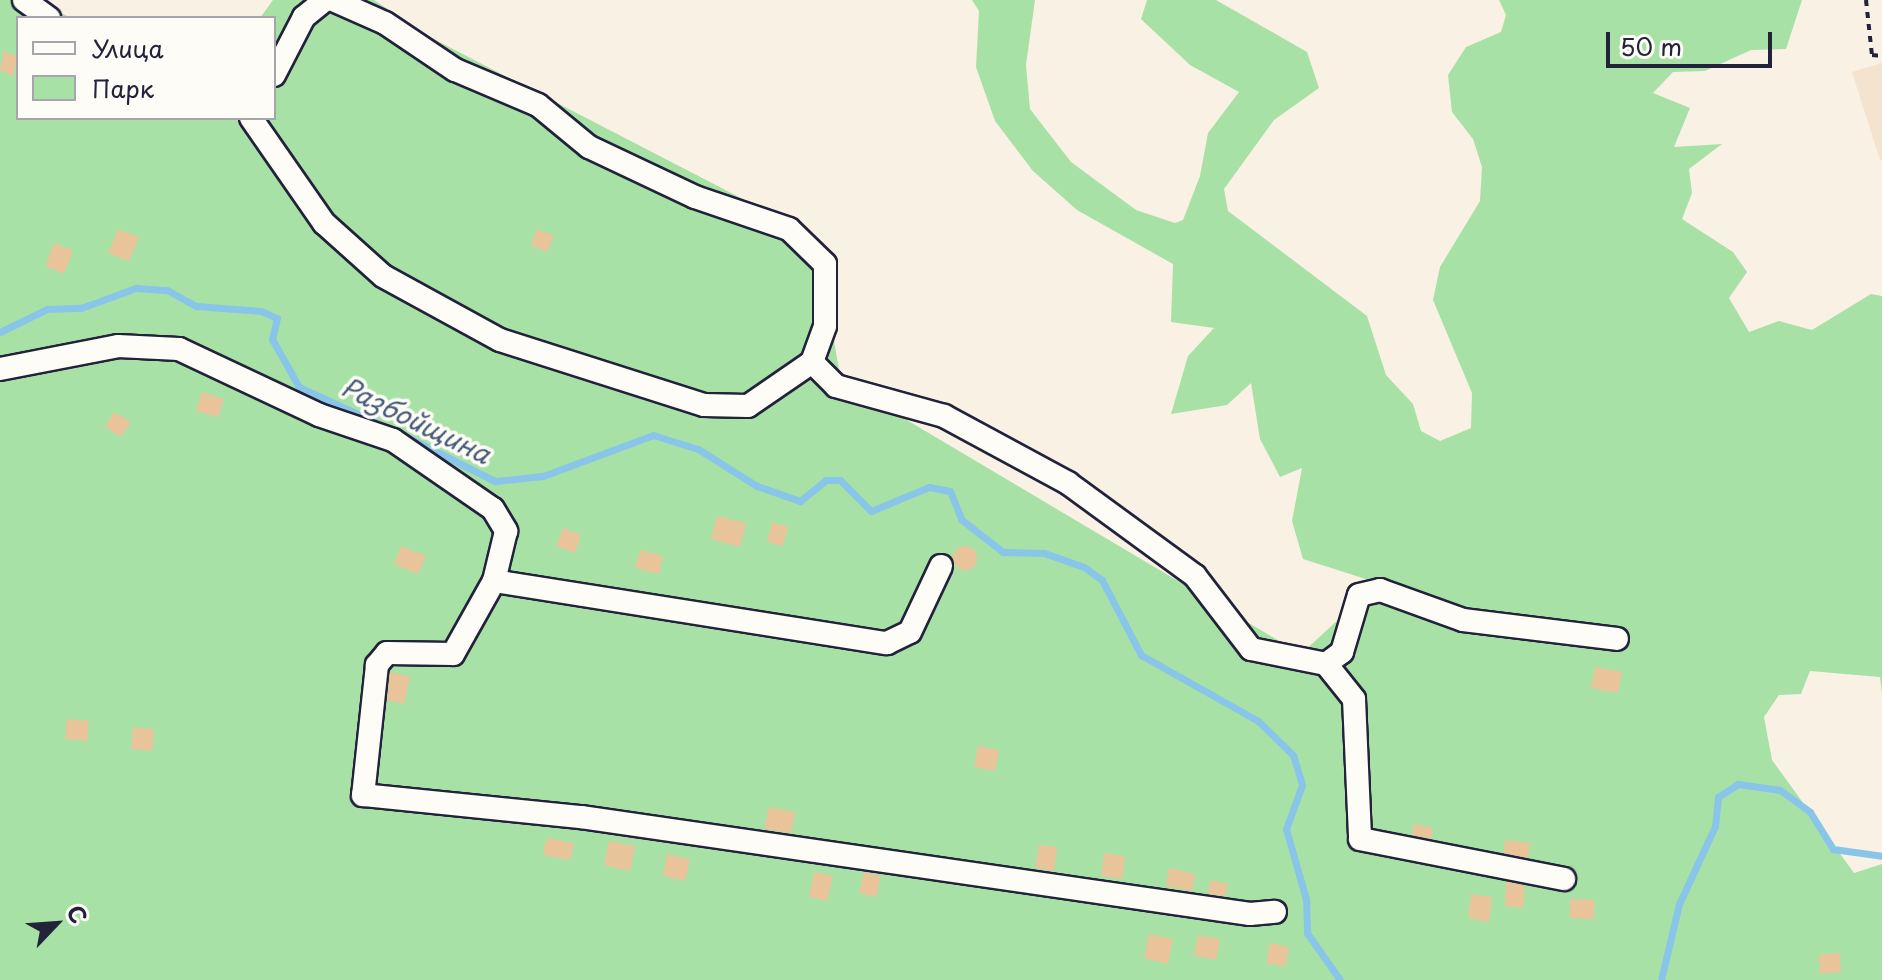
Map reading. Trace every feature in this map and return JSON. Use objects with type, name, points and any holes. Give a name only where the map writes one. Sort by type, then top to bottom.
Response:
[{"type":"lane","points":[[24,0],[46,16]]},
{"type":"lane","points":[[276,71],[304,17],[325,0]]},
{"type":"lane","points":[[247,120],[324,223],[383,276],[500,340],[704,405],[748,406],[812,362],[825,326],[825,264],[789,229],[695,197],[589,147],[538,105],[455,70],[385,23],[333,0]]},
{"type":"lane","points":[[0,369],[155,343],[393,440],[493,509],[506,531],[494,581],[453,654],[387,653],[377,665],[363,795],[581,817],[1250,914],[1275,912]]},
{"type":"lane","points":[[812,362],[836,386],[944,416],[1068,483],[1195,576],[1251,649],[1326,664],[1354,699],[1360,839],[1564,879]]},
{"type":"lane","points":[[494,581],[887,643],[910,632],[941,566]]},
{"type":"lane","points":[[1326,664],[1342,652],[1359,595],[1380,590],[1463,620],[1617,639]]},
{"type":"path","points":[[1866,0],[1872,55],[1882,56]]},
{"type":"shaded area","points":[[1882,63],[1882,160],[1880,160],[1852,72]]},
{"type":"green space","points":[[0,0],[36,0],[67,16],[16,16],[16,120],[276,120],[276,16],[261,16],[273,0],[374,0],[426,35],[816,237],[841,381],[1301,654],[1378,583],[1303,559],[1292,521],[1302,468],[1280,477],[1260,439],[1251,383],[1227,405],[1171,414],[1188,356],[1214,328],[1171,322],[1173,264],[1077,210],[1033,171],[995,121],[976,67],[979,11],[972,0],[1035,0],[1026,65],[1030,109],[1071,162],[1136,210],[1175,223],[1183,220],[1200,176],[1208,133],[1239,92],[1190,65],[1141,19],[1147,0],[1216,0],[1307,52],[1319,88],[1274,120],[1224,189],[1228,211],[1367,316],[1386,375],[1413,404],[1421,431],[1440,441],[1471,428],[1472,393],[1433,300],[1440,267],[1480,201],[1482,167],[1473,139],[1452,112],[1448,75],[1466,47],[1501,32],[1506,15],[1499,0],[1802,0],[1786,49],[1751,50],[1705,71],[1673,72],[1653,93],[1690,108],[1674,147],[1722,144],[1689,169],[1692,193],[1682,219],[1733,252],[1747,272],[1729,298],[1749,332],[1779,321],[1812,330],[1871,294],[1882,296],[1882,694],[1880,677],[1810,671],[1801,694],[1779,695],[1764,717],[1772,760],[1854,873],[1882,864],[1882,980],[0,980]]},
{"type":"building","points":[[4,51],[16,56],[13,76],[0,70]]},
{"type":"building","points":[[118,229],[139,237],[129,261],[108,253]]},
{"type":"building","points":[[537,229],[554,236],[547,252],[531,245]]},
{"type":"building","points":[[54,243],[73,251],[64,274],[45,266]]},
{"type":"building","points":[[202,392],[224,399],[218,417],[196,411]]},
{"type":"building","points":[[114,412],[131,422],[121,437],[105,427]]},
{"type":"building","points":[[717,516],[746,523],[740,547],[711,539]]},
{"type":"building","points":[[772,522],[788,527],[783,546],[767,542]]},
{"type":"building","points":[[563,528],[581,535],[575,553],[556,546]]},
{"type":"building","points":[[401,546],[426,556],[418,574],[394,564]]},
{"type":"building","points":[[965,546],[974,549],[977,558],[974,567],[965,570],[956,567],[953,558],[956,549]]},
{"type":"building","points":[[640,550],[663,556],[659,574],[635,568]]},
{"type":"building","points":[[1595,667],[1622,672],[1618,693],[1591,688]]},
{"type":"building","points":[[390,672],[410,677],[404,704],[387,700]]},
{"type":"building","points":[[67,719],[89,721],[87,741],[65,739]]},
{"type":"building","points":[[133,727],[154,729],[152,751],[131,749]]},
{"type":"building","points":[[978,746],[999,750],[995,771],[974,767]]},
{"type":"building","points":[[769,807],[795,812],[791,833],[764,829]]},
{"type":"building","points":[[1414,824],[1433,828],[1431,839],[1412,835]]},
{"type":"building","points":[[547,838],[574,843],[570,860],[543,855]]},
{"type":"building","points":[[1505,840],[1530,843],[1528,858],[1504,853]]},
{"type":"building","points":[[609,841],[635,846],[630,871],[604,865]]},
{"type":"building","points":[[1039,845],[1057,847],[1054,871],[1035,868]]},
{"type":"building","points":[[1104,853],[1125,856],[1122,879],[1101,876]]},
{"type":"building","points":[[667,854],[690,859],[685,881],[663,876]]},
{"type":"building","points":[[1169,868],[1195,874],[1192,891],[1166,886]]},
{"type":"building","points":[[814,872],[833,876],[827,901],[809,897]]},
{"type":"building","points":[[864,872],[881,876],[876,897],[859,893]]},
{"type":"building","points":[[1211,880],[1228,884],[1225,896],[1207,894]]},
{"type":"building","points":[[1506,882],[1525,886],[1523,908],[1505,906]]},
{"type":"building","points":[[1471,894],[1492,897],[1489,922],[1468,918]]},
{"type":"building","points":[[1570,899],[1594,900],[1594,919],[1570,918]]},
{"type":"building","points":[[1149,934],[1173,939],[1168,964],[1144,958]]},
{"type":"building","points":[[1198,935],[1220,939],[1216,960],[1194,955]]},
{"type":"building","points":[[1270,943],[1289,947],[1285,967],[1266,963]]},
{"type":"building","points":[[1840,953],[1841,972],[1820,974],[1819,954]]},
{"type":"waterway","name":"Разбойщина","points":[[0,332],[47,309],[81,308],[136,288],[167,290],[196,306],[261,311],[277,318],[272,339],[299,387],[382,425]]},
{"type":"waterway","name":"Разбойщина","points":[[397,432],[495,481],[543,476],[653,435],[698,449],[757,486],[800,501],[826,480],[840,480],[871,511],[929,487],[950,491],[962,520],[1003,552],[1044,553],[1084,567],[1102,580],[1141,655],[1258,721],[1293,755],[1302,785],[1286,829],[1306,899],[1307,933],[1340,980]]},
{"type":"waterway","name":"Разбойщина","points":[[1661,980],[1679,904],[1715,826],[1718,797],[1738,784],[1780,790],[1810,812],[1833,849],[1882,856]]}]
